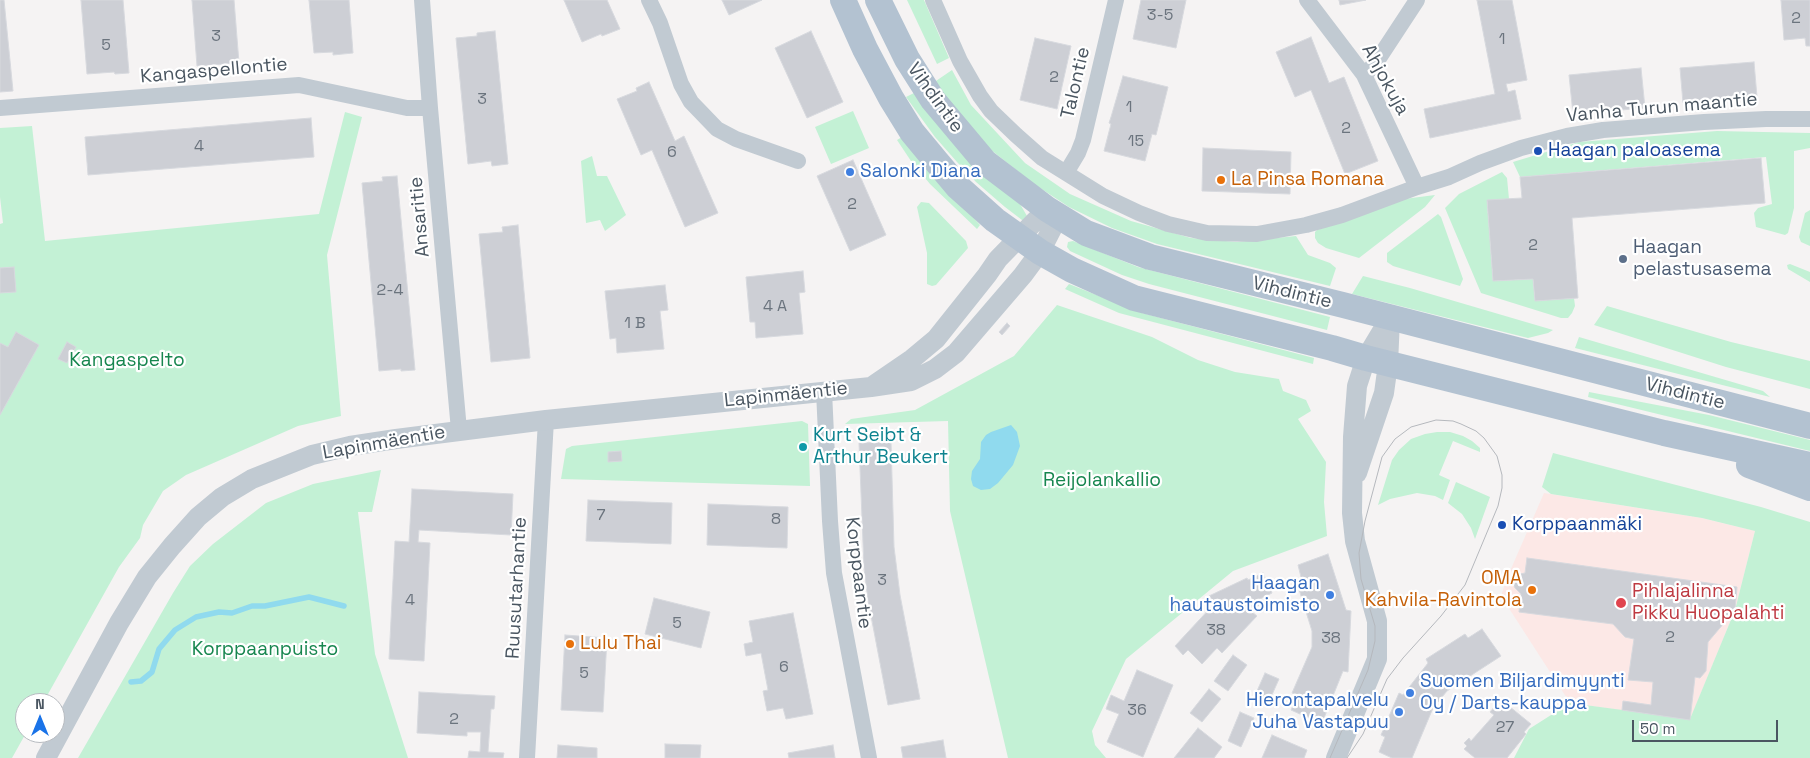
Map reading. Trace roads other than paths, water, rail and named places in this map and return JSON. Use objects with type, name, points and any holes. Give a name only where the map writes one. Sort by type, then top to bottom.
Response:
[{"type":"main road","name":"Vihdintie","points":[[843,0],[880,79],[912,132],[958,187],[1018,238],[1072,270],[1134,298],[1664,433],[1810,465]]},
{"type":"main road","name":"Vihdintie","points":[[878,0],[907,59],[933,100],[985,162],[1053,213],[1086,233],[1150,257],[1810,426]]},
{"type":"main road","name":"Vihdintie","points":[[1664,433],[1810,488]]},
{"type":"street","name":"Ansaritie","points":[[422,0],[430,108],[460,430]]},
{"type":"street","points":[[649,0],[660,23],[681,84],[691,102],[717,128],[736,139],[798,161]]},
{"type":"street","name":"Vihdintie","points":[[933,0],[960,61],[991,111],[1042,158],[1066,173]]},
{"type":"street","name":"Talontie","points":[[1066,173],[1078,153],[1083,140],[1116,0]]},
{"type":"street","name":"Ahjokuja","points":[[1307,0],[1364,75],[1417,187]]},
{"type":"street","points":[[1364,75],[1375,64],[1418,0]]},
{"type":"street","name":"Kangaspellontie","points":[[0,108],[299,85],[407,108],[430,108]]},
{"type":"street","name":"Vanha Turun maantie","points":[[1066,173],[1103,196],[1138,213],[1168,224],[1207,233],[1257,234],[1306,226],[1342,215],[1417,187],[1449,178],[1521,148],[1567,136],[1603,130],[1704,122],[1810,119]]},
{"type":"street","name":"Lapinmäentie","points":[[871,387],[912,359],[936,339],[988,275],[998,259],[1018,238],[1053,213]]},
{"type":"street","name":"Lapinmäentie","points":[[46,758],[119,623],[147,577],[198,517],[222,497],[252,479],[312,455],[359,445],[546,420],[871,387],[911,381],[935,369],[956,353],[1008,295],[1040,252],[1053,213]]},
{"type":"street","points":[[1336,758],[1377,660],[1377,621],[1355,541],[1352,513],[1353,437],[1357,386],[1377,361],[1390,318]]},
{"type":"street","points":[[1352,487],[1384,393],[1377,361]]},
{"type":"street","name":"Korppaantie","points":[[824,391],[834,573],[869,758]]},
{"type":"street","name":"Ruusutarhantie","points":[[527,758],[546,420]]},
{"type":"water","points":[[1011,425],[1017,432],[1020,446],[1013,465],[998,483],[990,489],[981,490],[973,486],[971,479],[972,471],[980,459],[981,442],[991,432]]},
{"type":"waterway","points":[[131,682],[141,681],[152,672],[159,649],[175,630],[196,617],[219,612],[232,613],[252,606],[265,606],[309,597],[344,606]]},
{"type":"tram line","points":[[1330,758],[1368,670],[1375,641],[1375,626],[1361,579],[1359,553],[1365,521],[1382,457],[1395,439],[1411,427],[1436,420],[1453,421],[1476,431],[1484,438],[1497,456],[1502,475],[1502,488],[1498,506],[1465,585],[1387,679],[1363,734],[1347,758]]},
{"type":"place","name":"Haagan paloasema","points":[[1538,151]]},
{"type":"place","name":"Salonki Diana","points":[[850,172]]},
{"type":"place","name":"La Pinsa Romana","points":[[1221,180]]},
{"type":"place","name":"Haagan pelastusasema","points":[[1623,259]]},
{"type":"place","name":"Kurt Seibt & Arthur Beukert","points":[[803,447]]},
{"type":"place","name":"Korppaanmäki","points":[[1502,525]]},
{"type":"place","name":"OMA Kahvila-Ravintola","points":[[1532,590]]},
{"type":"place","name":"Haagan hautaustoimisto","points":[[1330,595]]},
{"type":"place","name":"Pihlajalinna Pikku Huopalahti","points":[[1621,603]]},
{"type":"place","name":"Lulu Thai","points":[[570,644]]},
{"type":"place","name":"Suomen Biljardimyynti Oy / Darts-kauppa","points":[[1410,693]]},
{"type":"place","name":"Hierontapalvelu Juha Vastapuu","points":[[1399,712]]},
{"type":"park label","name":"Kangaspelto","points":[[127,361]]},
{"type":"park label","name":"Reijolankallio","points":[[1102,481]]},
{"type":"park label","name":"Korppaanpuisto","points":[[265,650]]}]
